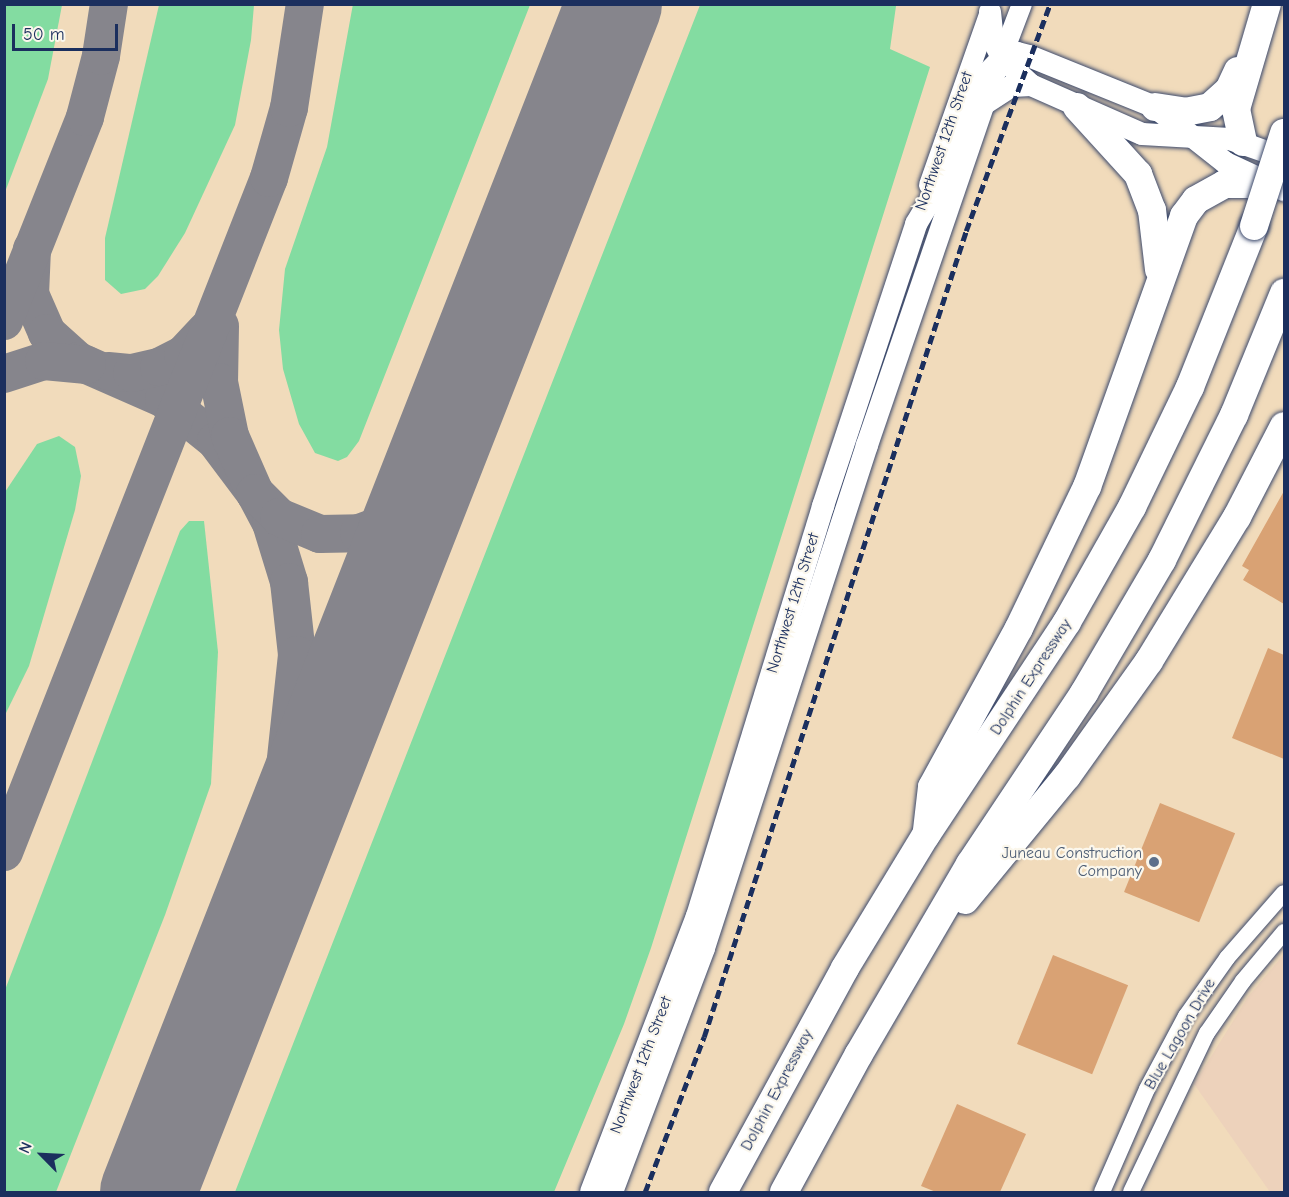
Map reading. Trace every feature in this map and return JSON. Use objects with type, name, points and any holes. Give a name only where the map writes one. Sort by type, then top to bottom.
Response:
[{"type":"highway","points":[[1243,142],[1236,109],[1267,4]]},
{"type":"highway","points":[[1155,107],[1185,112],[1210,107],[1229,90],[1253,54]]},
{"type":"highway","points":[[1077,107],[1126,156],[1145,189],[1156,230],[1159,292]]},
{"type":"highway","name":"Dolphin Expressway","points":[[723,1192],[804,1039],[926,835],[1061,631],[1132,507],[1190,387],[1254,226],[1284,133]]},
{"type":"highway","points":[[926,835],[932,787],[1019,628],[1087,487],[1159,292],[1179,229],[1196,200],[1225,184],[1278,187]]},
{"type":"highway","points":[[784,1192],[970,864],[1110,651],[1162,560],[1234,415],[1284,294]]},
{"type":"highway","points":[[909,969],[1067,776],[1149,661],[1237,517],[1284,426]]},
{"type":"main road","points":[[991,8],[993,40],[1002,58],[1031,86],[1142,134],[1192,136],[1243,142],[1284,158]]},
{"type":"main road","points":[[916,224],[940,184],[971,94],[1002,58],[1023,55],[1155,107],[1226,163],[1278,187]]},
{"type":"main road","points":[[984,104],[1012,86],[1031,86]]},
{"type":"main road","name":"Northwest 12th Street","points":[[612,1192],[704,948],[867,445],[984,104]]},
{"type":"main road","name":"Northwest 12th Street","points":[[591,1192],[697,916],[823,506],[916,224]]},
{"type":"street","name":"Northwest 12th Street","points":[[984,104],[1022,4]]},
{"type":"street","name":"Northwest 12th Street","points":[[916,224],[991,8]]},
{"type":"street","name":"Blue Lagoon Drive","points":[[1102,1192],[1147,1089],[1186,1016],[1233,950],[1284,893]]},
{"type":"street","name":"Blue Lagoon Drive","points":[[1131,1192],[1208,1033],[1243,981],[1284,932]]},
{"type":"shaded area","points":[[1284,954],[1284,1192],[1270,1192],[1194,1084],[1248,997]]},
{"type":"green space","points":[[5,4],[62,5],[48,79],[5,192]]},
{"type":"green space","points":[[353,4],[530,5],[359,441],[347,457],[338,461],[315,453],[299,424],[283,369],[279,330],[285,269],[327,147]]},
{"type":"green space","points":[[889,4],[896,6],[890,49],[930,67],[651,948],[624,1024],[554,1192],[235,1192],[700,5]]},
{"type":"green space","points":[[159,5],[254,5],[251,40],[235,125],[185,233],[158,276],[145,289],[121,294],[105,280],[105,238]]},
{"type":"green space","points":[[59,436],[75,447],[81,476],[75,510],[29,666],[5,715],[5,492],[37,444]]},
{"type":"green space","points":[[189,521],[204,521],[218,652],[211,784],[165,915],[56,1192],[5,1192],[5,990],[180,531]]},
{"type":"building","points":[[1284,491],[1284,604],[1243,580],[1249,570],[1242,566]]},
{"type":"building","points":[[1268,648],[1284,655],[1284,759],[1232,738]]},
{"type":"building","points":[[1160,803],[1235,833],[1199,922],[1124,892]]},
{"type":"building","points":[[1053,955],[1128,985],[1092,1074],[1017,1044]]},
{"type":"building","points":[[957,1104],[1026,1134],[1000,1192],[936,1192],[921,1186]]},
{"type":"taxiway","points":[[4,321],[85,117],[101,56],[109,4]]},
{"type":"taxiway","points":[[4,852],[269,178],[289,108],[305,4]]},
{"type":"taxiway","points":[[554,154],[604,4]]},
{"type":"taxiway","points":[[32,249],[30,294],[47,333],[78,361],[164,399],[216,441],[255,493],[271,523],[289,582],[297,655],[285,768],[262,864],[185,1096]]},
{"type":"taxiway","points":[[220,326],[219,382],[230,436],[255,493],[279,517],[320,534],[359,533],[381,525],[401,510],[430,471]]},
{"type":"taxiway","points":[[108,371],[132,373],[159,367],[183,355],[205,331]]},
{"type":"taxiway","points":[[4,374],[44,361],[87,365]]},
{"type":"runway","points":[[148,1192],[614,4]]},
{"type":"railway","points":[[645,1192],[704,1037],[966,231],[1050,4]]},
{"type":"place","name":"Juneau Construction Company","points":[[1154,862]]}]
